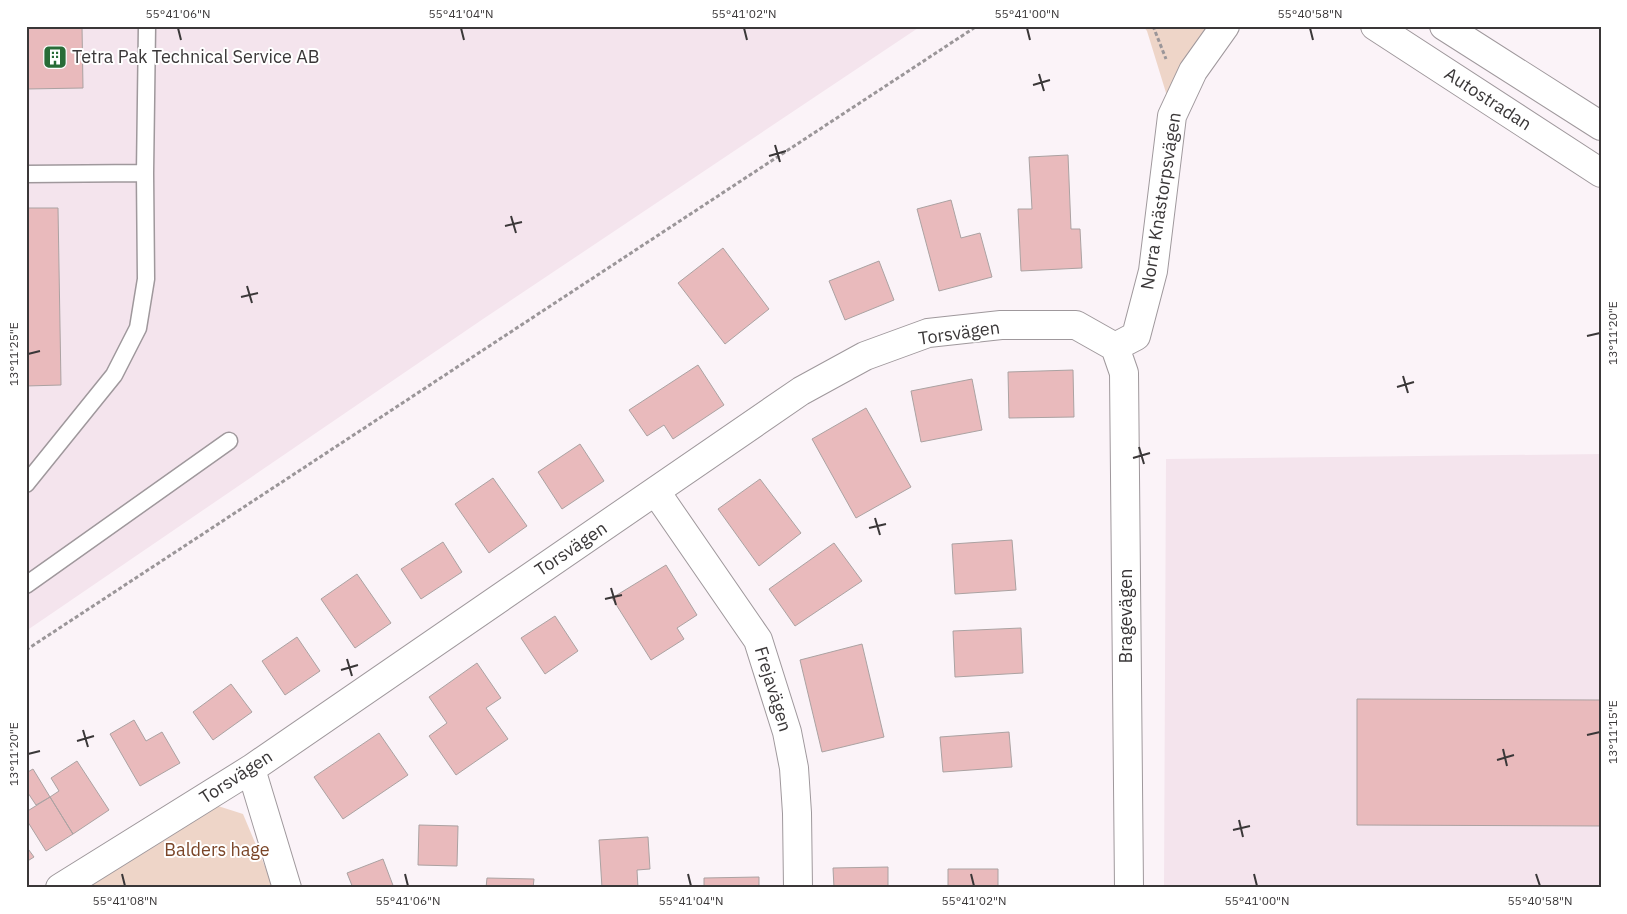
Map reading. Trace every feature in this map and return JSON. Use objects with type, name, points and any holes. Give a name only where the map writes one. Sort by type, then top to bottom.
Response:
[{"type":"main road","name":"Norra Knästorpsvägen","points":[[1115,347],[1136,336],[1153,271],[1172,116],[1193,71],[1225,26]]},
{"type":"main road","name":"Autostradan","points":[[1375,26],[1601,173]]},
{"type":"main road","points":[[1444,26],[1601,126]]},
{"type":"main road","name":"Torsvägen","points":[[60,888],[251,768],[801,391],[865,356],[928,333],[1001,325],[1076,325],[1115,347]]},
{"type":"main road","name":"Bragevägen","points":[[1115,347],[1124,373],[1129,888]]},
{"type":"main road","name":"Frejavägen","points":[[656,492],[758,640],[787,732],[794,768],[798,888]]},
{"type":"main road","points":[[251,768],[287,888]]},
{"type":"lane","points":[[26,484],[114,376],[138,328],[146,278],[147,26]]},
{"type":"lane","points":[[26,174],[145,173]]},
{"type":"lane","points":[[26,585],[229,441]]},
{"type":"path","points":[[26,650],[977,26]]},
{"type":"shaded area","points":[[26,26],[921,26],[483,319],[26,631]]},
{"type":"shaded area","points":[[1601,454],[1601,888],[1164,888],[1166,459]]},
{"type":"green space","points":[[1143,26],[1212,26],[1167,96],[1147,31]]},
{"type":"green space","name":"Balders hage","points":[[218,806],[243,814],[274,888],[86,888]]},
{"type":"building","name":"Tetra Pak Technical Service AB","points":[[26,26],[82,26],[83,88],[26,89]]},
{"type":"building","points":[[1068,155],[1071,229],[1080,229],[1082,268],[1021,271],[1018,209],[1032,209],[1029,157]]},
{"type":"building","points":[[951,200],[961,238],[980,233],[992,277],[939,291],[917,209]]},
{"type":"building","points":[[26,208],[58,208],[61,385],[26,386]]},
{"type":"building","points":[[723,248],[769,309],[725,344],[678,283]]},
{"type":"building","points":[[879,261],[894,300],[845,320],[829,281]]},
{"type":"building","points":[[698,365],[724,405],[673,439],[664,425],[647,436],[629,410]]},
{"type":"building","points":[[1073,370],[1074,417],[1009,418],[1008,372]]},
{"type":"building","points":[[972,379],[982,430],[921,442],[911,391]]},
{"type":"building","points":[[866,408],[911,487],[856,518],[812,439]]},
{"type":"building","points":[[580,444],[604,481],[562,509],[538,472]]},
{"type":"building","points":[[493,478],[527,526],[489,553],[455,504]]},
{"type":"building","points":[[760,479],[801,533],[759,566],[718,509]]},
{"type":"building","points":[[1012,540],[1016,590],[955,594],[952,544]]},
{"type":"building","points":[[443,542],[462,572],[421,599],[401,569]]},
{"type":"building","points":[[834,543],[862,581],[795,626],[769,589]]},
{"type":"building","points":[[666,565],[697,615],[677,628],[684,639],[651,660],[612,598]]},
{"type":"building","points":[[357,574],[391,623],[355,648],[321,599]]},
{"type":"building","points":[[555,616],[578,651],[545,674],[521,638]]},
{"type":"building","points":[[1021,628],[1023,673],[955,677],[953,631]]},
{"type":"building","points":[[297,637],[320,671],[285,695],[262,661]]},
{"type":"building","points":[[862,644],[884,737],[822,752],[800,660]]},
{"type":"building","points":[[477,663],[501,698],[486,708],[508,739],[456,775],[429,736],[447,723],[429,697]]},
{"type":"building","points":[[231,684],[252,712],[213,740],[193,712]]},
{"type":"building","points":[[1357,699],[1601,700],[1601,826],[1357,825]]},
{"type":"building","points":[[134,720],[146,741],[162,732],[180,763],[140,786],[110,734]]},
{"type":"building","points":[[1009,732],[1012,767],[943,772],[940,737]]},
{"type":"building","points":[[379,733],[408,775],[343,819],[314,777]]},
{"type":"building","points":[[77,761],[109,810],[73,834],[50,797],[59,791],[51,778]]},
{"type":"building","points":[[33,769],[50,797],[36,805],[26,790],[26,773]]},
{"type":"building","points":[[50,797],[73,834],[46,851],[26,819],[26,812]]},
{"type":"building","points":[[419,825],[458,826],[457,866],[418,865]]},
{"type":"building","points":[[648,837],[650,869],[637,870],[638,888],[602,888],[599,840]]},
{"type":"building","points":[[26,846],[34,857],[26,862]]},
{"type":"building","points":[[383,859],[394,888],[353,888],[347,873]]},
{"type":"building","points":[[888,867],[888,888],[834,888],[833,868]]},
{"type":"building","points":[[948,869],[998,869],[998,888],[948,888]]},
{"type":"building","points":[[759,877],[759,888],[704,888],[704,878]]},
{"type":"building","points":[[487,878],[534,879],[533,888],[486,888]]},
{"type":"place","name":"Tetra Pak Technical Service AB","points":[[55,57]]}]
